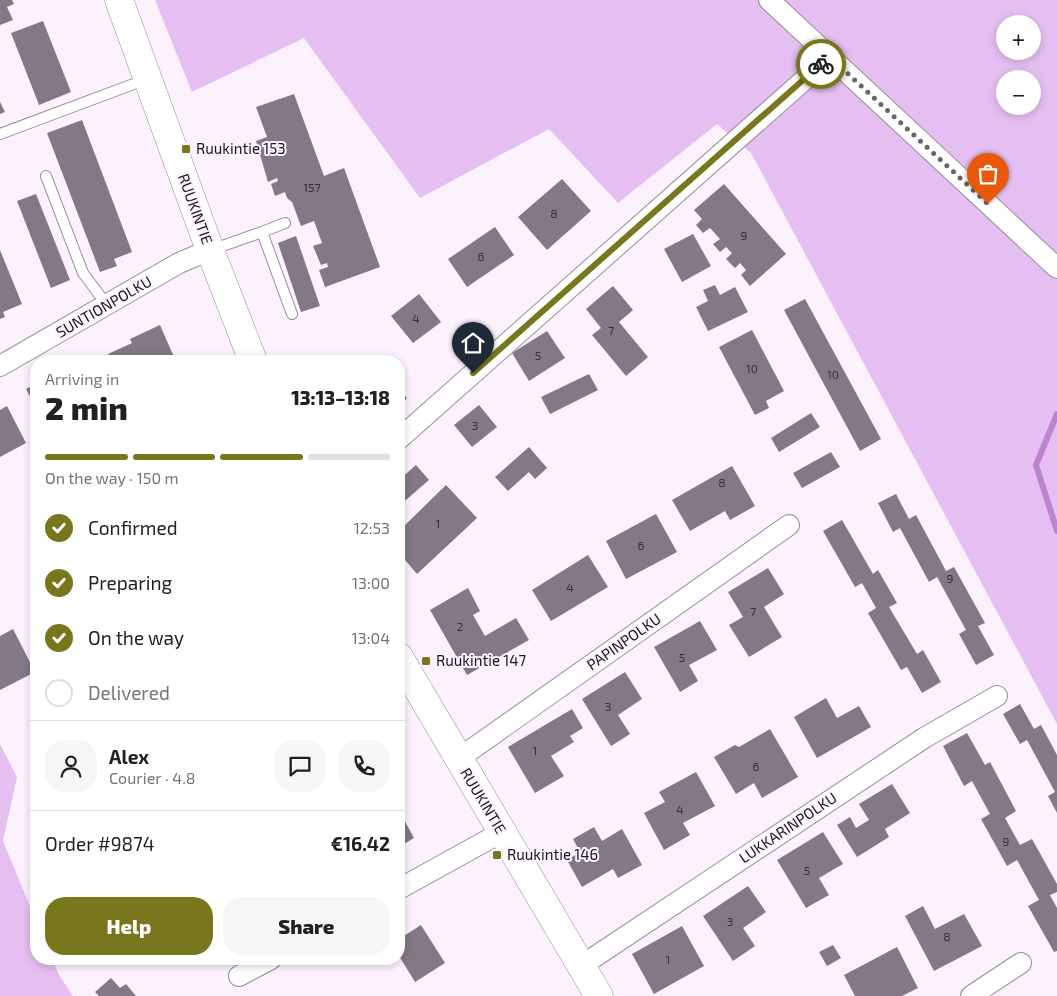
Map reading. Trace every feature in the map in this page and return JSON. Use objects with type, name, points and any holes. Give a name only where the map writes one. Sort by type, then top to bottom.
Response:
[{"type":"street","name":"RUUKINTIE","points":[[119,0],[250,355]]},
{"type":"street","points":[[769,0],[1057,268]]},
{"type":"street","points":[[405,434],[830,57]]},
{"type":"street","name":"SUNTIONPOLKU","points":[[0,366],[179,263],[210,250]]},
{"type":"street","name":"PAPINPOLKU","points":[[458,758],[789,525]]},
{"type":"street","name":"RUUKINTIE","points":[[405,667],[599,996]]},
{"type":"street","name":"LUKKARINPOLKU","points":[[582,966],[924,738],[998,696]]},
{"type":"street","points":[[405,886],[502,832]]},
{"type":"street","points":[[971,996],[1021,963]]},
{"type":"street","points":[[239,976],[260,965]]},
{"type":"lane","points":[[0,134],[148,79]]},
{"type":"lane","points":[[46,176],[83,273],[107,305]]},
{"type":"lane","points":[[210,250],[285,223]]},
{"type":"lane","points":[[262,232],[292,314]]},
{"type":"shaded area","points":[[155,0],[1057,0],[1057,724],[751,153],[717,124],[618,203],[549,129],[420,198],[304,38],[192,92]]},
{"type":"shaded area","points":[[0,744],[17,777],[3,841],[30,906],[30,965],[55,965],[73,996],[0,996]]},
{"type":"building","points":[[0,0],[12,0],[14,4],[7,7],[13,20],[0,25]]},
{"type":"building","points":[[43,21],[71,92],[39,105],[11,33]]},
{"type":"building","points":[[294,94],[324,176],[344,168],[380,267],[325,287],[319,270],[328,267],[327,263],[321,265],[313,246],[322,243],[314,221],[301,226],[292,202],[287,198],[285,192],[275,196],[271,184],[278,181],[277,178],[268,182],[256,141],[267,137],[256,107]]},
{"type":"building","points":[[0,102],[5,112],[0,114]]},
{"type":"building","points":[[82,120],[132,252],[114,259],[117,266],[100,272],[47,133]]},
{"type":"building","points":[[562,179],[591,211],[547,250],[518,217]]},
{"type":"building","points":[[724,184],[786,254],[750,286],[741,275],[746,270],[740,263],[735,268],[726,259],[732,253],[726,247],[720,252],[713,244],[720,239],[710,228],[703,233],[696,225],[702,219],[694,210]]},
{"type":"building","points":[[36,194],[70,280],[51,288],[17,201]]},
{"type":"building","points":[[495,227],[514,255],[467,287],[448,259]]},
{"type":"building","points":[[693,234],[711,266],[682,282],[664,249]]},
{"type":"building","points":[[296,236],[320,306],[301,312],[278,243]]},
{"type":"building","points":[[0,250],[22,304],[3,312],[5,317],[0,319]]},
{"type":"building","points":[[715,285],[720,295],[735,287],[748,312],[708,331],[696,307],[708,301],[703,290]]},
{"type":"building","points":[[613,286],[633,310],[619,322],[648,357],[626,376],[592,335],[601,328],[586,309]]},
{"type":"building","points":[[419,294],[441,322],[413,343],[391,316]]},
{"type":"building","points":[[805,299],[881,439],[860,451],[784,310]]},
{"type":"building","points":[[160,325],[173,355],[108,355],[132,343],[130,339]]},
{"type":"building","points":[[752,330],[784,391],[766,401],[769,408],[755,415],[719,347]]},
{"type":"building","points":[[547,331],[565,358],[529,381],[512,353]]},
{"type":"building","points":[[589,374],[598,390],[550,414],[541,397]]},
{"type":"building","points":[[30,387],[30,397],[26,389]]},
{"type":"building","points":[[479,405],[497,427],[472,447],[454,425]]},
{"type":"building","points":[[7,406],[26,443],[0,457],[0,410]]},
{"type":"building","points":[[811,413],[820,427],[779,452],[771,438]]},
{"type":"building","points":[[529,447],[547,468],[535,479],[529,472],[508,491],[495,477]]},
{"type":"building","points":[[831,452],[840,467],[802,488],[793,473]]},
{"type":"building","points":[[416,465],[429,480],[405,501],[405,475]]},
{"type":"building","points":[[732,466],[755,506],[730,520],[725,511],[690,531],[672,500]]},
{"type":"building","points":[[446,485],[477,518],[417,574],[405,560],[405,525]]},
{"type":"building","points":[[896,494],[909,519],[916,515],[946,571],[954,567],[985,623],[978,626],[994,655],[976,665],[959,634],[966,630],[937,577],[929,582],[900,528],[893,532],[878,503]]},
{"type":"building","points":[[656,514],[677,552],[626,579],[606,541]]},
{"type":"building","points":[[842,520],[873,574],[878,570],[897,603],[889,607],[917,654],[923,650],[941,682],[922,693],[907,667],[901,670],[868,613],[876,608],[862,583],[855,587],[823,531]]},
{"type":"building","points":[[588,555],[608,587],[551,621],[532,590]]},
{"type":"building","points":[[768,568],[784,594],[764,607],[782,637],[749,657],[729,625],[743,617],[728,592]]},
{"type":"building","points":[[468,588],[480,611],[473,615],[485,636],[516,618],[529,640],[467,675],[430,610]]},
{"type":"building","points":[[700,621],[717,650],[689,665],[698,681],[680,692],[654,647]]},
{"type":"building","points":[[13,629],[30,662],[30,675],[0,690],[0,636]]},
{"type":"building","points":[[625,672],[642,699],[618,715],[630,734],[611,746],[582,699]]},
{"type":"building","points":[[826,698],[837,718],[859,706],[871,727],[817,758],[794,717]]},
{"type":"building","points":[[1020,704],[1034,729],[1041,725],[1057,755],[1057,813],[1048,796],[1055,792],[1027,740],[1020,744],[1003,714]]},
{"type":"building","points":[[572,709],[583,728],[570,736],[574,742],[551,756],[564,776],[535,793],[508,747]]},
{"type":"building","points":[[770,729],[798,777],[762,798],[754,783],[736,794],[714,757],[735,745],[739,747]]},
{"type":"building","points":[[967,733],[985,765],[990,762],[1016,811],[1005,818],[1020,845],[1032,839],[1057,884],[1057,892],[1050,895],[1057,908],[1057,951],[1054,952],[1028,906],[1039,900],[1017,860],[1007,866],[981,819],[990,814],[972,781],[964,786],[943,746]]},
{"type":"building","points":[[696,772],[715,806],[683,823],[690,835],[664,850],[644,813],[665,802],[659,792]]},
{"type":"building","points":[[892,784],[910,813],[885,829],[889,837],[857,857],[837,825],[850,817],[856,828],[869,820],[859,804]]},
{"type":"building","points":[[405,821],[414,838],[405,843]]},
{"type":"building","points":[[594,827],[602,841],[622,829],[642,865],[618,878],[613,869],[582,887],[567,860],[580,852],[573,839]]},
{"type":"building","points":[[823,832],[843,864],[819,878],[829,895],[806,908],[777,860]]},
{"type":"building","points":[[748,886],[766,912],[743,928],[755,946],[733,961],[703,916]]},
{"type":"building","points":[[923,906],[935,929],[964,914],[982,946],[934,971],[905,916]]},
{"type":"building","points":[[421,925],[445,963],[415,982],[405,965],[405,935]]},
{"type":"building","points":[[682,926],[704,966],[654,994],[632,954]]},
{"type":"building","points":[[833,945],[841,958],[827,966],[819,952]]},
{"type":"building","points":[[897,947],[918,988],[902,996],[855,996],[844,975]]},
{"type":"building","points":[[111,978],[120,988],[126,984],[136,996],[99,996],[95,992]]},
{"type":"waterway","points":[[1057,414],[1036,465],[1057,531]]},
{"type":"way so far","points":[[821,64],[830,57],[988,204]]},
{"type":"place","name":"Ruukintie 153","points":[[186,149]]},
{"type":"place","name":"Ruukintie 147","points":[[426,661]]},
{"type":"place","name":"Ruukintie 146","points":[[497,855]]},
{"type":"route","points":[[473,373],[821,64]]}]
